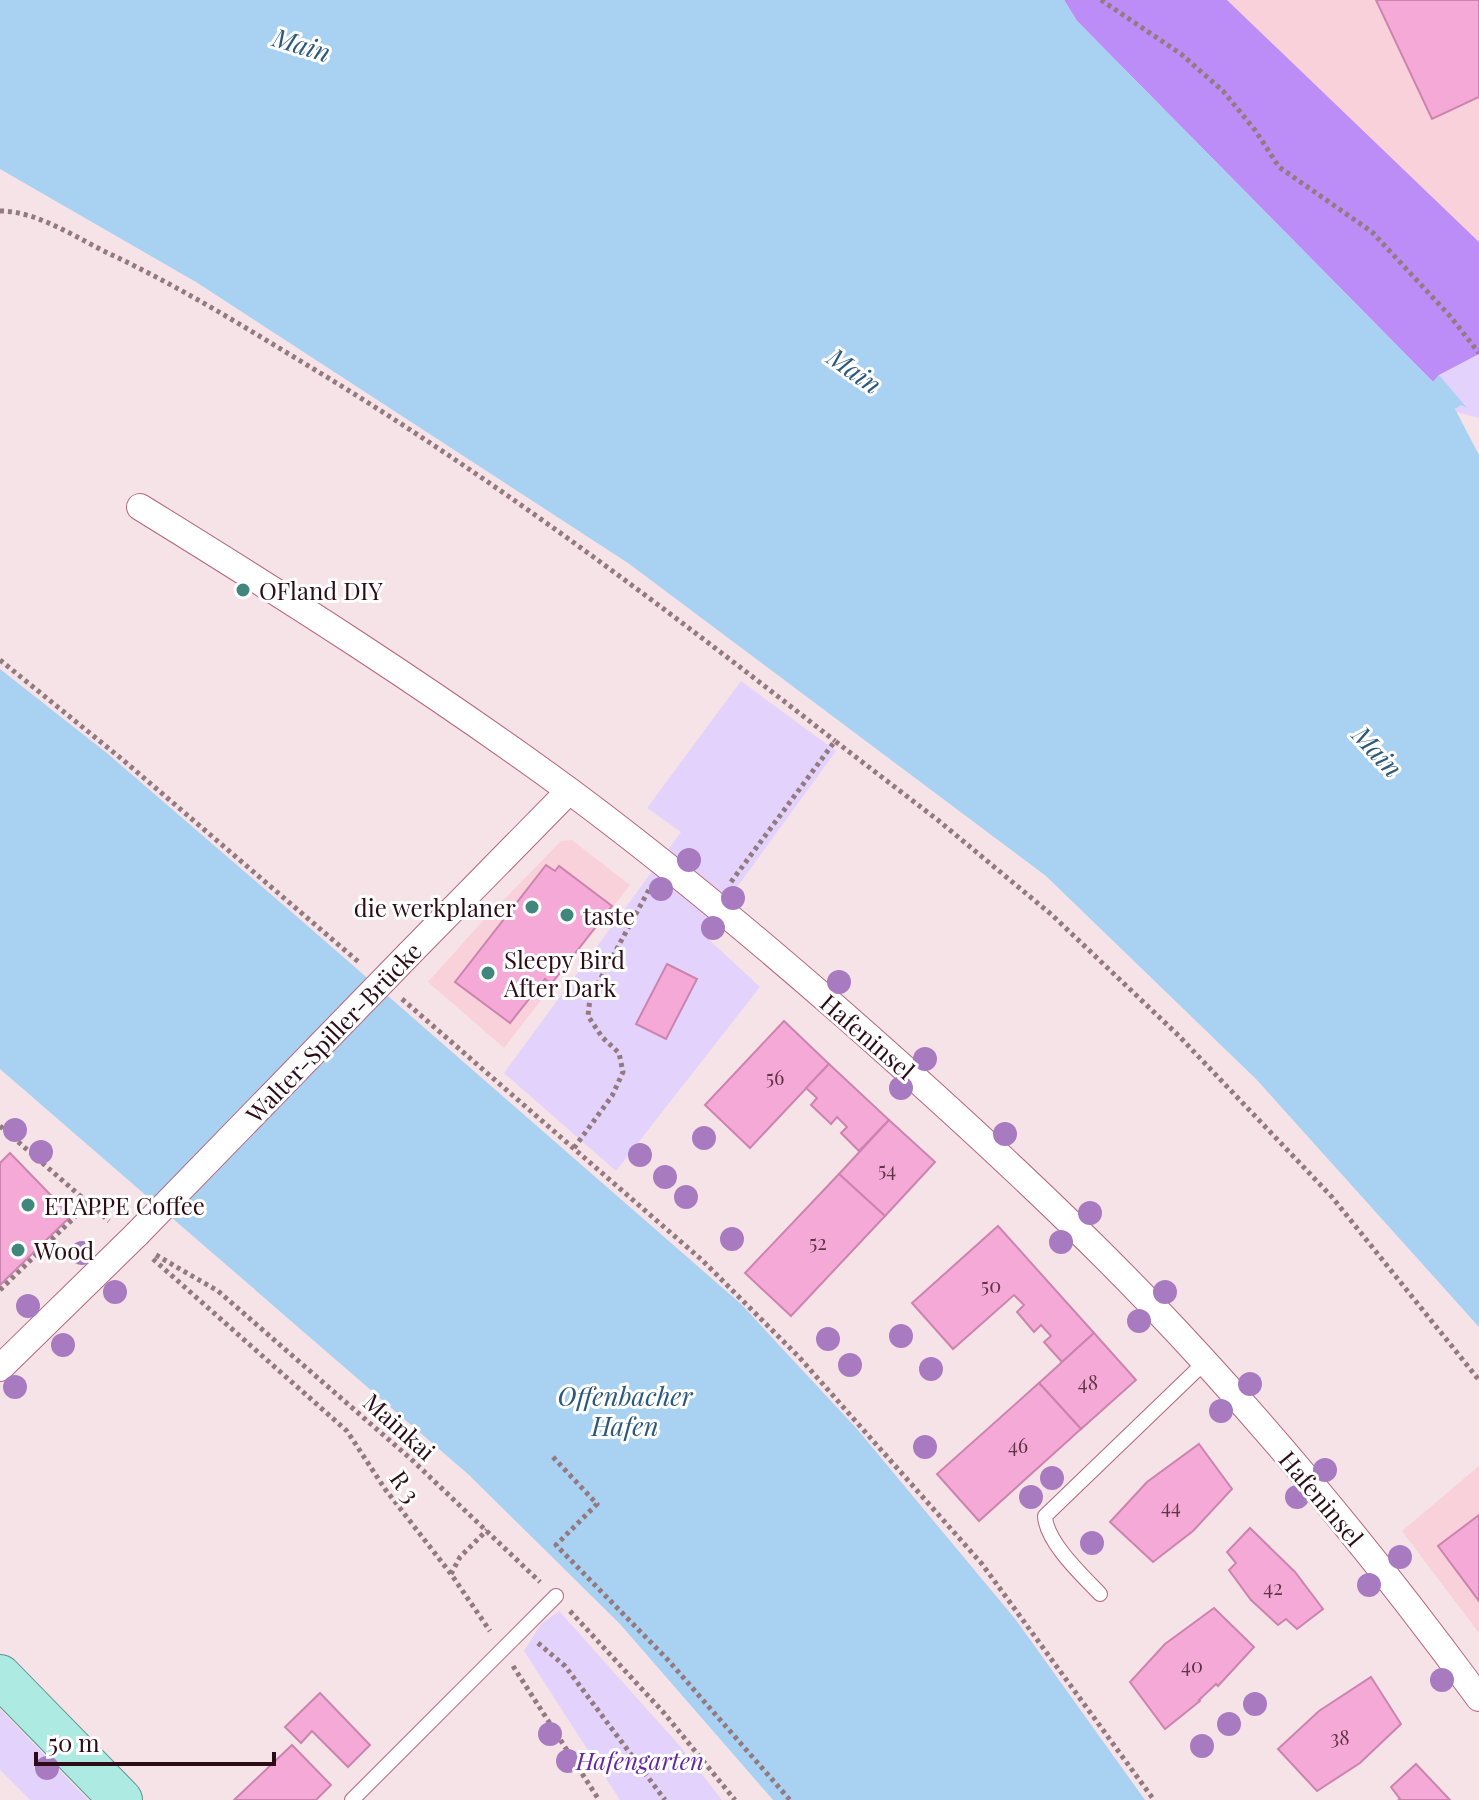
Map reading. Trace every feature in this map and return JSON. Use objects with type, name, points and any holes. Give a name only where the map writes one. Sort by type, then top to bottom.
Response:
[{"type":"main road","points":[[0,1676],[121,1800]]},
{"type":"street","name":"Hafeninsel","points":[[140,507],[284,596],[569,791],[714,905],[938,1097],[1147,1300],[1205,1362],[1330,1504],[1479,1698]]},
{"type":"street","name":"Walter-Spiller-Brücke","points":[[0,1368],[134,1237],[569,791]]},
{"type":"lane","points":[[1100,1594],[1050,1533],[1045,1516],[1205,1362]]},
{"type":"lane","points":[[352,1800],[556,1596]]},
{"type":"path","points":[[1101,0],[1181,54],[1223,91],[1255,130],[1279,167],[1372,232],[1450,316],[1479,353]]},
{"type":"path","points":[[0,211],[32,217],[136,266],[218,310],[469,466],[570,538],[939,821],[1052,915],[1179,1036],[1332,1197],[1479,1380]]},
{"type":"path","points":[[0,660],[123,760],[363,965]]},
{"type":"path","points":[[714,905],[835,741]]},
{"type":"path","points":[[574,1148],[612,1096],[623,1072],[619,1053],[602,1037],[588,1016],[590,998],[664,865]]},
{"type":"path","points":[[395,993],[702,1260],[809,1368],[982,1564],[1154,1800]]},
{"type":"path","name":"Mainkai","points":[[0,1126],[89,1203],[134,1237],[218,1291],[411,1459],[556,1596],[664,1713],[735,1800]]},
{"type":"path","points":[[0,1290],[89,1203]]},
{"type":"path","name":"R 3","points":[[134,1237],[347,1431],[503,1650],[599,1800]]},
{"type":"path","points":[[553,1457],[597,1504],[556,1545],[668,1660],[790,1800]]},
{"type":"path","points":[[451,1574],[460,1557],[487,1530]]},
{"type":"path","points":[[522,1630],[565,1666],[665,1800]]},
{"type":"shaded area","points":[[1064,0],[1227,0],[1479,242],[1479,354],[1439,375],[1433,382],[1077,21]]},
{"type":"shaded area","points":[[1227,0],[1479,0],[1479,242]]},
{"type":"shaded area","points":[[572,840],[630,885],[504,1048],[428,982],[561,841]]},
{"type":"shaded area","points":[[1479,1466],[1479,1633],[1402,1531]]},
{"type":"green space","points":[[1479,354],[1479,418],[1456,412],[1455,408],[1461,405],[1439,375]]},
{"type":"green space","points":[[741,681],[836,751],[703,934],[760,987],[616,1171],[504,1073],[681,832],[647,808]]},
{"type":"green space","name":"Hafengarten","points":[[559,1611],[679,1745],[722,1800],[620,1800],[524,1651],[541,1624]]},
{"type":"green space","points":[[0,1709],[88,1800],[30,1800],[0,1770]]},
{"type":"water","name":"Main","points":[[0,0],[1064,0],[1077,21],[1433,382],[1439,375],[1467,408],[1461,405],[1455,409],[1479,455],[1479,1327],[1257,1080],[1046,876],[628,563],[196,282],[0,169]]},
{"type":"water","name":"Offenbacher Hafen","points":[[0,669],[108,754],[741,1304],[857,1429],[1016,1620],[1145,1800],[773,1800],[620,1624],[469,1475],[0,1069]]},
{"type":"building","points":[[1376,0],[1479,0],[1479,97],[1432,119]]},
{"type":"building","points":[[546,865],[555,871],[559,866],[612,906],[551,984],[545,979],[510,1023],[455,982]]},
{"type":"building","points":[[667,964],[697,979],[666,1039],[636,1024]]},
{"type":"building","points":[[784,1021],[829,1064],[750,1148],[705,1105]]},
{"type":"building","points":[[829,1064],[889,1120],[859,1151],[841,1133],[847,1127],[837,1117],[831,1124],[811,1105],[817,1098],[806,1088]]},
{"type":"building","points":[[889,1120],[935,1162],[885,1216],[839,1174]]},
{"type":"building","name":"Wood","points":[[10,1153],[71,1216],[0,1285],[0,1163]]},
{"type":"building","points":[[839,1174],[885,1216],[791,1316],[745,1273]]},
{"type":"building","points":[[998,1226],[1094,1333],[1062,1362],[1044,1342],[1051,1336],[1041,1325],[1034,1332],[1017,1312],[1024,1305],[1014,1295],[953,1349],[912,1303]]},
{"type":"building","points":[[1094,1333],[1136,1380],[1081,1429],[1039,1383]]},
{"type":"building","points":[[1039,1383],[1081,1429],[979,1521],[937,1474]]},
{"type":"building","points":[[1199,1444],[1232,1489],[1193,1531],[1153,1562],[1110,1522],[1147,1482]]},
{"type":"building","points":[[1479,1515],[1479,1601],[1438,1546]]},
{"type":"building","points":[[1250,1528],[1295,1572],[1323,1609],[1297,1629],[1286,1619],[1278,1625],[1251,1600],[1229,1570],[1236,1563],[1227,1552]]},
{"type":"building","points":[[1214,1608],[1254,1647],[1218,1686],[1216,1684],[1165,1729],[1130,1682],[1165,1644]]},
{"type":"building","points":[[1371,1677],[1401,1724],[1360,1763],[1317,1791],[1278,1749],[1319,1711]]},
{"type":"building","points":[[320,1693],[370,1745],[348,1767],[312,1731],[301,1743],[285,1727]]},
{"type":"building","points":[[292,1745],[331,1785],[316,1800],[234,1800]]},
{"type":"building","points":[[1416,1764],[1450,1800],[1398,1800],[1391,1787]]},
{"type":"place","name":"OFland DIY","points":[[243,590]]},
{"type":"place","name":"die werkplaner","points":[[532,907]]},
{"type":"place","name":"taste","points":[[567,915]]},
{"type":"place","name":"Sleepy Bird After Dark","points":[[488,973]]},
{"type":"place","name":"ETAPPE Coffee","points":[[28,1205]]},
{"type":"place","name":"Wood","points":[[18,1250]]}]
